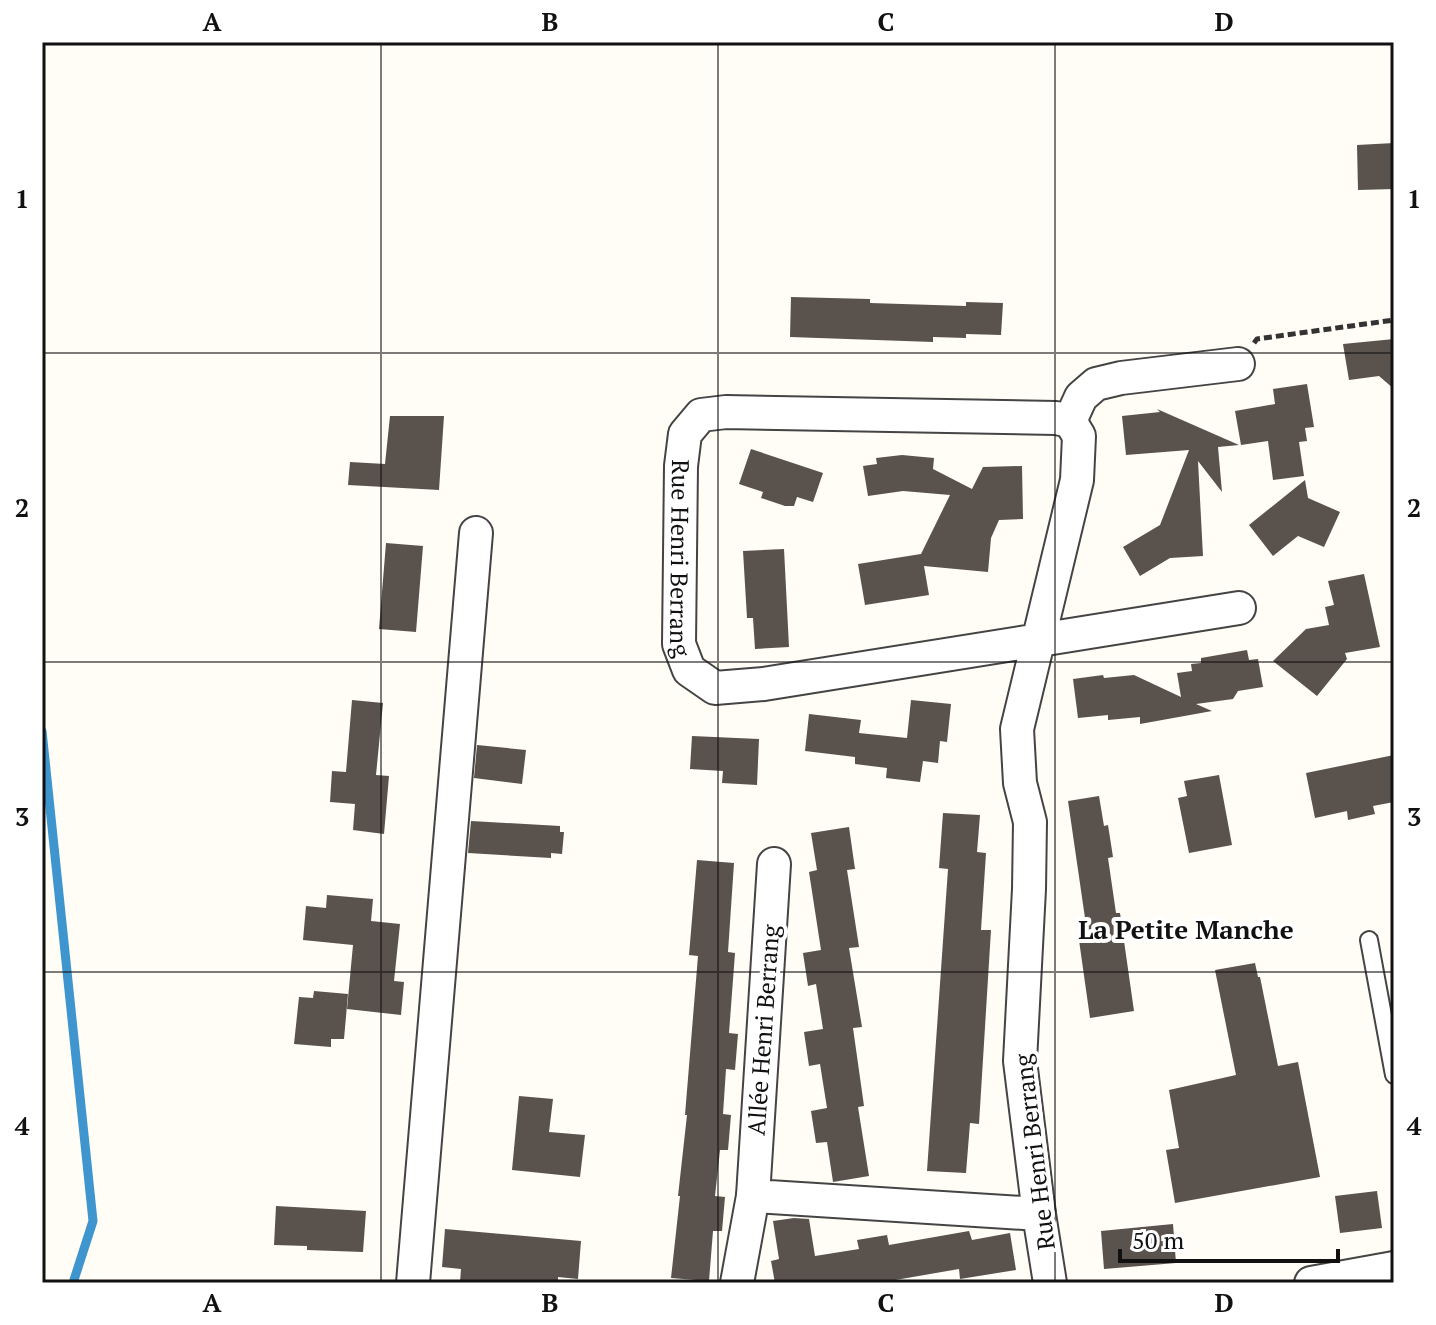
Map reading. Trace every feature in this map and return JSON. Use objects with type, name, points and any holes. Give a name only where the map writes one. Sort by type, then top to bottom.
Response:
[{"type":"street","points":[[1070,421],[1081,397],[1096,384],[1121,378],[1238,364]]},
{"type":"street","name":"Rue Henri Berrang","points":[[1050,1283],[1020,1061],[1030,822],[1020,783],[1017,729],[1038,641],[1077,480],[1079,436],[1070,421],[1056,418],[726,412],[701,415],[685,434],[681,466],[679,644],[689,670],[715,688],[764,684],[1038,641],[1239,608]]},
{"type":"street","points":[[413,1283],[476,533]]},
{"type":"street","name":"Allée Henri Berrang","points":[[737,1283],[753,1196],[774,864]]},
{"type":"street","points":[[753,1196],[1039,1214]]},
{"type":"street","points":[[1311,1283],[1394,1268]]},
{"type":"lane","points":[[1369,940],[1394,1075]]},
{"type":"path","points":[[1238,364],[1257,339],[1394,320]]},
{"type":"building","points":[[1394,143],[1394,189],[1358,190],[1357,145]]},
{"type":"building","points":[[791,297],[966,306],[966,302],[1003,303],[1001,335],[933,337],[933,342],[790,337]]},
{"type":"building","points":[[1394,339],[1394,389],[1379,376],[1349,380],[1343,344]]},
{"type":"building","points":[[1307,384],[1314,427],[1305,428],[1307,441],[1299,442],[1304,476],[1273,480],[1268,441],[1241,445],[1235,411],[1275,404],[1273,389]]},
{"type":"building","points":[[1157,409],[1239,445],[1218,447],[1222,492],[1198,461],[1203,556],[1170,558],[1140,576],[1123,547],[1160,525],[1189,450],[1126,455],[1122,416],[1160,412]]},
{"type":"building","points":[[390,416],[444,416],[439,490],[348,485],[350,462],[385,464]]},
{"type":"building","points":[[751,449],[823,473],[813,502],[797,497],[794,506],[785,506],[761,498],[763,492],[739,484]]},
{"type":"building","points":[[902,455],[934,458],[933,469],[972,489],[983,467],[1022,466],[1023,519],[999,520],[991,538],[988,572],[924,566],[929,595],[865,605],[858,564],[921,554],[950,495],[903,491],[868,496],[863,466],[877,464],[876,458]]},
{"type":"building","points":[[1305,480],[1308,498],[1340,512],[1324,547],[1298,536],[1273,556],[1249,525]]},
{"type":"building","points":[[386,543],[423,546],[416,632],[379,629]]},
{"type":"building","points":[[784,549],[789,647],[755,649],[753,618],[747,618],[743,551]]},
{"type":"building","points":[[1364,574],[1380,647],[1345,653],[1347,659],[1317,696],[1273,661],[1306,629],[1329,625],[1325,607],[1334,605],[1328,581]]},
{"type":"building","points":[[1247,650],[1249,660],[1258,659],[1263,687],[1238,691],[1233,699],[1196,704],[1212,711],[1140,724],[1140,717],[1108,720],[1108,715],[1078,718],[1073,679],[1134,675],[1181,697],[1177,673],[1192,671],[1191,664],[1201,663],[1201,658]]},
{"type":"building","points":[[352,700],[383,703],[376,775],[389,776],[384,834],[353,830],[355,804],[330,802],[332,771],[346,772]]},
{"type":"building","points":[[911,700],[951,704],[947,742],[940,741],[938,763],[923,761],[920,782],[886,778],[887,768],[855,764],[855,757],[805,751],[809,714],[861,720],[859,733],[907,738]]},
{"type":"building","points":[[692,736],[759,739],[757,785],[722,783],[723,771],[690,769]]},
{"type":"building","points":[[477,745],[526,750],[522,784],[474,778]]},
{"type":"building","points":[[1394,755],[1394,802],[1373,806],[1375,814],[1348,820],[1347,811],[1315,818],[1306,773]]},
{"type":"building","points":[[1219,775],[1232,845],[1189,853],[1178,798],[1187,796],[1184,781]]},
{"type":"building","points":[[1099,796],[1104,826],[1108,825],[1113,857],[1108,858],[1116,913],[1120,913],[1134,1011],[1090,1018],[1076,919],[1085,918],[1068,801]]},
{"type":"building","points":[[943,813],[980,815],[977,852],[986,853],[981,930],[991,930],[979,1124],[970,1123],[966,1173],[927,1171],[948,869],[939,868]]},
{"type":"building","points":[[471,821],[560,826],[560,832],[564,832],[562,854],[551,853],[551,858],[468,853]]},
{"type":"building","points":[[849,827],[855,869],[847,870],[859,947],[849,948],[862,1027],[853,1028],[864,1106],[858,1107],[869,1176],[833,1182],[827,1142],[816,1143],[811,1111],[827,1108],[820,1064],[809,1066],[804,1032],[823,1029],[816,984],[808,986],[803,953],[821,950],[809,872],[817,870],[811,833]]},
{"type":"building","points":[[697,860],[734,863],[728,952],[735,953],[729,1033],[738,1034],[735,1070],[726,1069],[723,1114],[731,1115],[728,1150],[720,1150],[715,1196],[725,1197],[722,1231],[713,1231],[709,1281],[671,1278],[698,956],[689,955]]},
{"type":"building","points":[[327,895],[373,899],[371,921],[400,924],[394,981],[404,982],[401,1015],[347,1009],[353,945],[303,940],[306,906],[326,908]]},
{"type":"building","points":[[1255,963],[1278,1066],[1298,1062],[1320,1177],[1175,1203],[1166,1150],[1179,1148],[1169,1090],[1236,1075],[1215,970]]},
{"type":"building","points":[[314,991],[348,994],[344,1039],[331,1039],[331,1047],[294,1044],[299,997],[313,998]]},
{"type":"building","points":[[519,1096],[553,1099],[549,1132],[585,1135],[580,1177],[512,1170]]},
{"type":"building","points":[[1377,1191],[1382,1228],[1340,1233],[1335,1196]]},
{"type":"building","points":[[276,1206],[366,1211],[363,1252],[274,1245]]},
{"type":"building","points":[[809,1219],[815,1256],[859,1249],[857,1240],[887,1235],[889,1245],[969,1231],[972,1240],[1010,1233],[1016,1270],[960,1279],[959,1269],[878,1283],[775,1283],[771,1261],[779,1259],[773,1221]]},
{"type":"building","points":[[1173,1224],[1176,1263],[1104,1269],[1101,1231]]},
{"type":"building","points":[[445,1229],[581,1241],[578,1279],[558,1277],[558,1283],[460,1282],[461,1269],[442,1267]]},
{"type":"waterway","points":[[42,731],[93,1221],[73,1283]]},
{"type":"district","name":"La Petite Manche","points":[[1186,929]]}]
